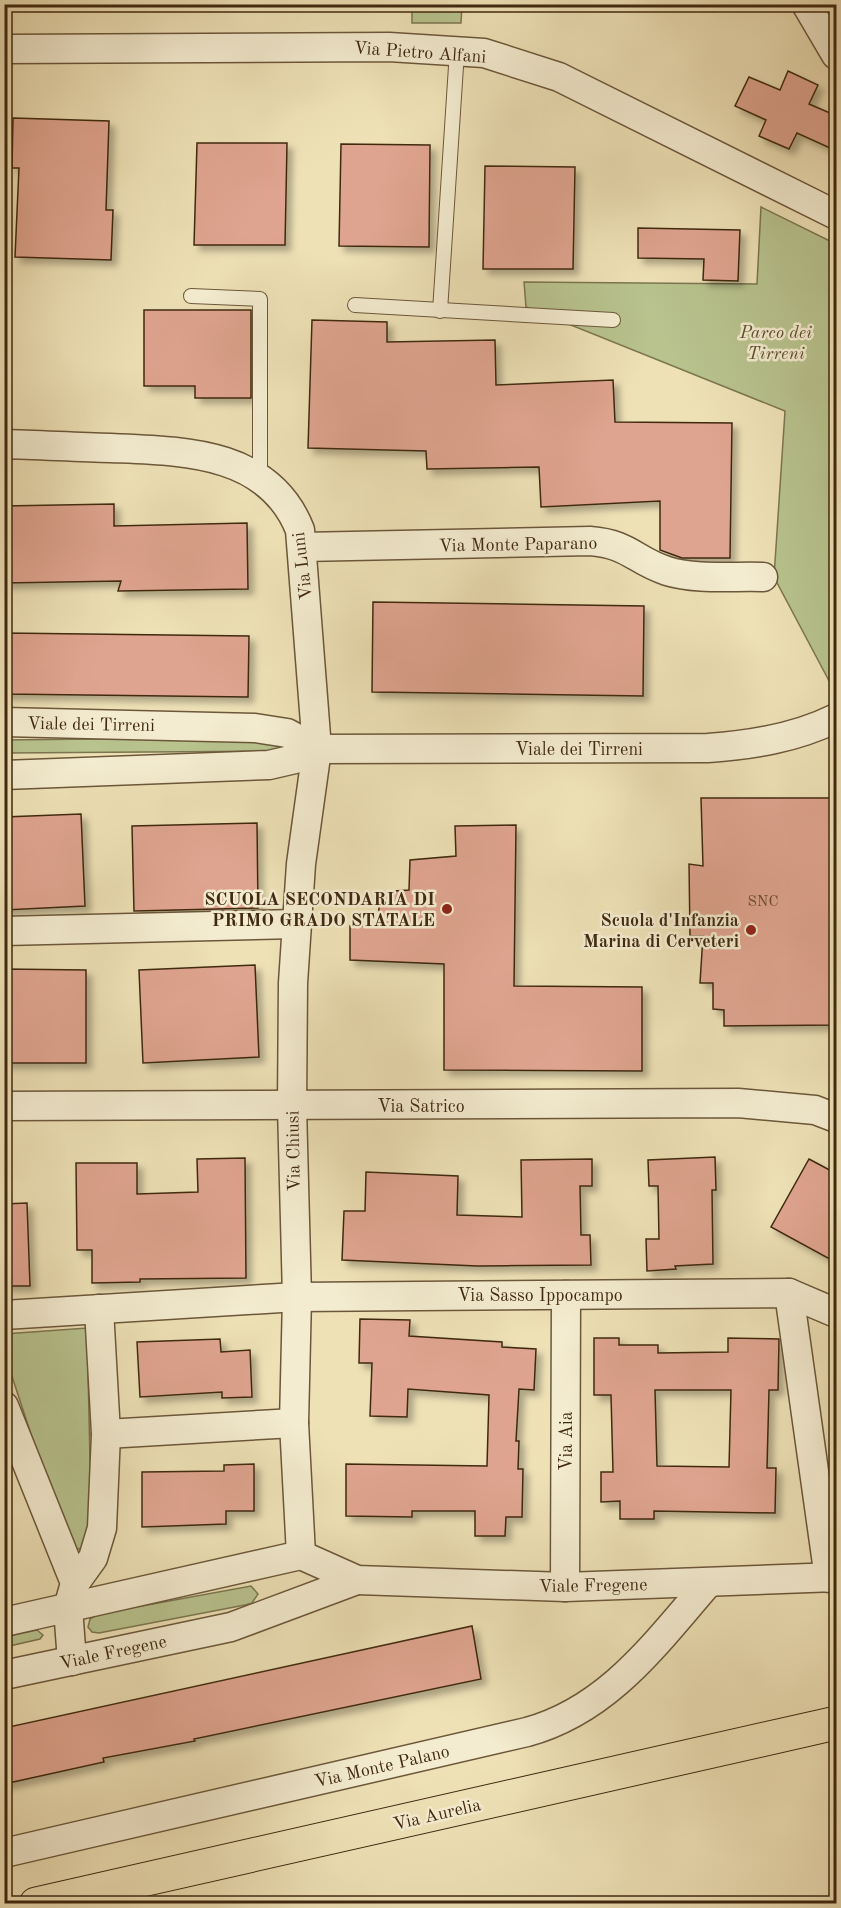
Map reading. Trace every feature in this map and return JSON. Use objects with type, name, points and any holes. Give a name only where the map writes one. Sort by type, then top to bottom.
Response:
[{"type":"main road","name":"Via Aurelia","points":[[36,1904],[837,1722]]},
{"type":"street","points":[[806,4],[837,56]]},
{"type":"street","name":"Via Pietro Alfani","points":[[4,50],[389,47],[484,53],[559,77],[837,215]]},
{"type":"street","name":"Via Luni","points":[[4,444],[160,450],[199,454],[231,464],[260,478],[290,507],[300,530],[302,547],[317,749]]},
{"type":"street","name":"Via Monte Paparano","points":[[302,547],[590,542],[620,546],[652,565],[682,574],[763,577]]},
{"type":"street","name":"Viale dei Tirreni","points":[[4,775],[269,765],[295,759],[317,749],[708,748],[771,740],[814,728],[837,718]]},
{"type":"street","name":"Viale dei Tirreni","points":[[4,722],[255,728],[287,733],[317,749]]},
{"type":"street","name":"Via Chiusi","points":[[301,1556],[294,1423],[297,1297],[292,1107],[296,924],[317,749]]},
{"type":"street","points":[[4,931],[296,924]]},
{"type":"street","name":"Via Satrico","points":[[4,1106],[292,1107],[738,1103],[815,1110],[837,1118]]},
{"type":"street","points":[[789,1293],[837,1313]]},
{"type":"street","points":[[789,1293],[834,1576]]},
{"type":"street","name":"Via Sasso Ippocampo","points":[[4,1315],[297,1297],[789,1293]]},
{"type":"street","name":"Via Aia","points":[[565,1587],[566,1295]]},
{"type":"street","points":[[71,1596],[88,1568],[100,1539],[106,1434],[99,1309]]},
{"type":"street","points":[[4,1406],[71,1596],[72,1661]]},
{"type":"street","points":[[106,1434],[294,1423]]},
{"type":"street","points":[[4,1622],[71,1596],[301,1556]]},
{"type":"street","name":"Viale Fregene","points":[[301,1556],[357,1580],[565,1587],[834,1576]]},
{"type":"street","name":"Viale Fregene","points":[[4,1675],[231,1627],[357,1580]]},
{"type":"street","name":"Via Monte Palano","points":[[4,1853],[527,1732],[555,1723],[592,1703],[623,1679],[708,1582]]},
{"type":"lane","points":[[440,311],[457,51]]},
{"type":"lane","points":[[191,296],[260,299],[260,478]]},
{"type":"lane","points":[[355,305],[613,320]]},
{"type":"green space","points":[[412,5],[462,5],[461,23],[412,23]]},
{"type":"green space","name":"Parco dei Tirreni","points":[[761,207],[836,244],[836,694],[774,577],[785,411],[526,307],[524,282],[757,284]]},
{"type":"green space","points":[[278,737],[284,744],[278,751],[5,753],[4,740]]},
{"type":"green space","points":[[87,1328],[92,1547],[69,1550],[5,1355],[4,1334]]},
{"type":"green space","points":[[251,1586],[258,1594],[252,1603],[245,1605],[99,1633],[92,1632],[88,1627],[90,1619],[98,1614]]},
{"type":"green space","points":[[37,1630],[43,1635],[40,1639],[5,1647],[5,1637]]},
{"type":"building","points":[[788,71],[818,85],[809,104],[837,116],[837,133],[830,148],[797,133],[789,149],[759,136],[766,120],[735,106],[749,77],[780,90]]},
{"type":"building","points":[[13,118],[109,121],[106,210],[113,210],[111,260],[15,257],[19,168],[12,168]]},
{"type":"building","points":[[197,143],[287,143],[285,245],[194,245]]},
{"type":"building","points":[[341,144],[430,145],[429,247],[339,246]]},
{"type":"building","points":[[485,166],[575,167],[573,269],[483,269]]},
{"type":"building","points":[[638,228],[740,230],[738,281],[703,280],[704,259],[638,258]]},
{"type":"building","points":[[144,310],[251,310],[251,398],[195,398],[195,386],[144,386]]},
{"type":"building","points":[[312,320],[387,322],[387,342],[495,340],[496,385],[613,380],[615,422],[732,423],[730,558],[682,558],[660,550],[660,501],[541,507],[539,467],[427,469],[426,451],[308,448]]},
{"type":"building","points":[[114,504],[114,526],[247,523],[248,589],[118,591],[121,581],[4,583],[4,506]]},
{"type":"building","points":[[373,602],[644,606],[643,696],[372,692]]},
{"type":"building","points":[[4,633],[249,636],[248,697],[4,694]]},
{"type":"building","points":[[701,798],[837,798],[837,1025],[724,1026],[724,1010],[713,1009],[713,983],[700,983],[703,936],[690,936],[689,864],[703,866]]},
{"type":"building","points":[[81,814],[85,906],[4,910],[4,817]]},
{"type":"building","points":[[257,823],[258,908],[134,911],[132,826]]},
{"type":"building","points":[[516,825],[514,986],[642,987],[642,1071],[444,1070],[444,964],[350,960],[350,926],[378,925],[380,892],[409,890],[410,860],[456,856],[455,826]]},
{"type":"building","points":[[255,965],[259,1057],[143,1063],[139,970]]},
{"type":"building","points":[[4,969],[86,970],[86,1063],[4,1063]]},
{"type":"building","points":[[715,1157],[716,1190],[712,1190],[713,1264],[675,1266],[676,1269],[647,1271],[646,1239],[659,1239],[658,1186],[649,1186],[648,1160]]},
{"type":"building","points":[[245,1158],[246,1278],[140,1279],[140,1282],[92,1283],[92,1250],[77,1250],[76,1163],[137,1163],[137,1194],[198,1192],[197,1159]]},
{"type":"building","points":[[592,1159],[592,1186],[580,1186],[581,1235],[590,1235],[591,1265],[477,1266],[342,1260],[344,1211],[365,1211],[366,1172],[458,1176],[457,1215],[522,1217],[521,1160]]},
{"type":"building","points":[[809,1159],[837,1174],[837,1263],[771,1227]]},
{"type":"building","points":[[27,1203],[30,1286],[4,1286],[4,1204]]},
{"type":"building","points":[[360,1319],[410,1320],[409,1336],[502,1342],[502,1347],[536,1349],[534,1390],[519,1389],[516,1441],[519,1441],[518,1469],[523,1469],[522,1517],[506,1517],[505,1536],[475,1536],[475,1511],[412,1511],[412,1517],[346,1516],[346,1464],[487,1466],[489,1395],[408,1389],[407,1417],[370,1416],[372,1363],[359,1363]]},
{"type":"building","points":[[594,1338],[619,1338],[619,1345],[658,1345],[658,1353],[728,1352],[728,1338],[779,1339],[778,1390],[769,1390],[767,1468],[776,1468],[775,1513],[654,1511],[654,1519],[620,1519],[620,1501],[601,1502],[601,1472],[613,1472],[611,1395],[594,1395]],"holes":[[[655,1390],[731,1390],[729,1467],[657,1466]]]},
{"type":"building","points":[[220,1339],[221,1352],[250,1350],[252,1397],[222,1398],[222,1392],[140,1397],[137,1342]]},
{"type":"building","points":[[254,1464],[254,1511],[226,1511],[226,1524],[142,1527],[142,1472],[224,1471],[224,1465]]},
{"type":"building","points":[[472,1626],[481,1679],[194,1739],[195,1741],[103,1758],[104,1762],[4,1784],[4,1728]]},
{"type":"place","name":"SCUOLA SECONDARIA DI PRIMO GRADO STATALE","points":[[447,909]]},
{"type":"place","name":"Scuola d'Infanzia Marina di Cerveteri","points":[[751,930]]}]
